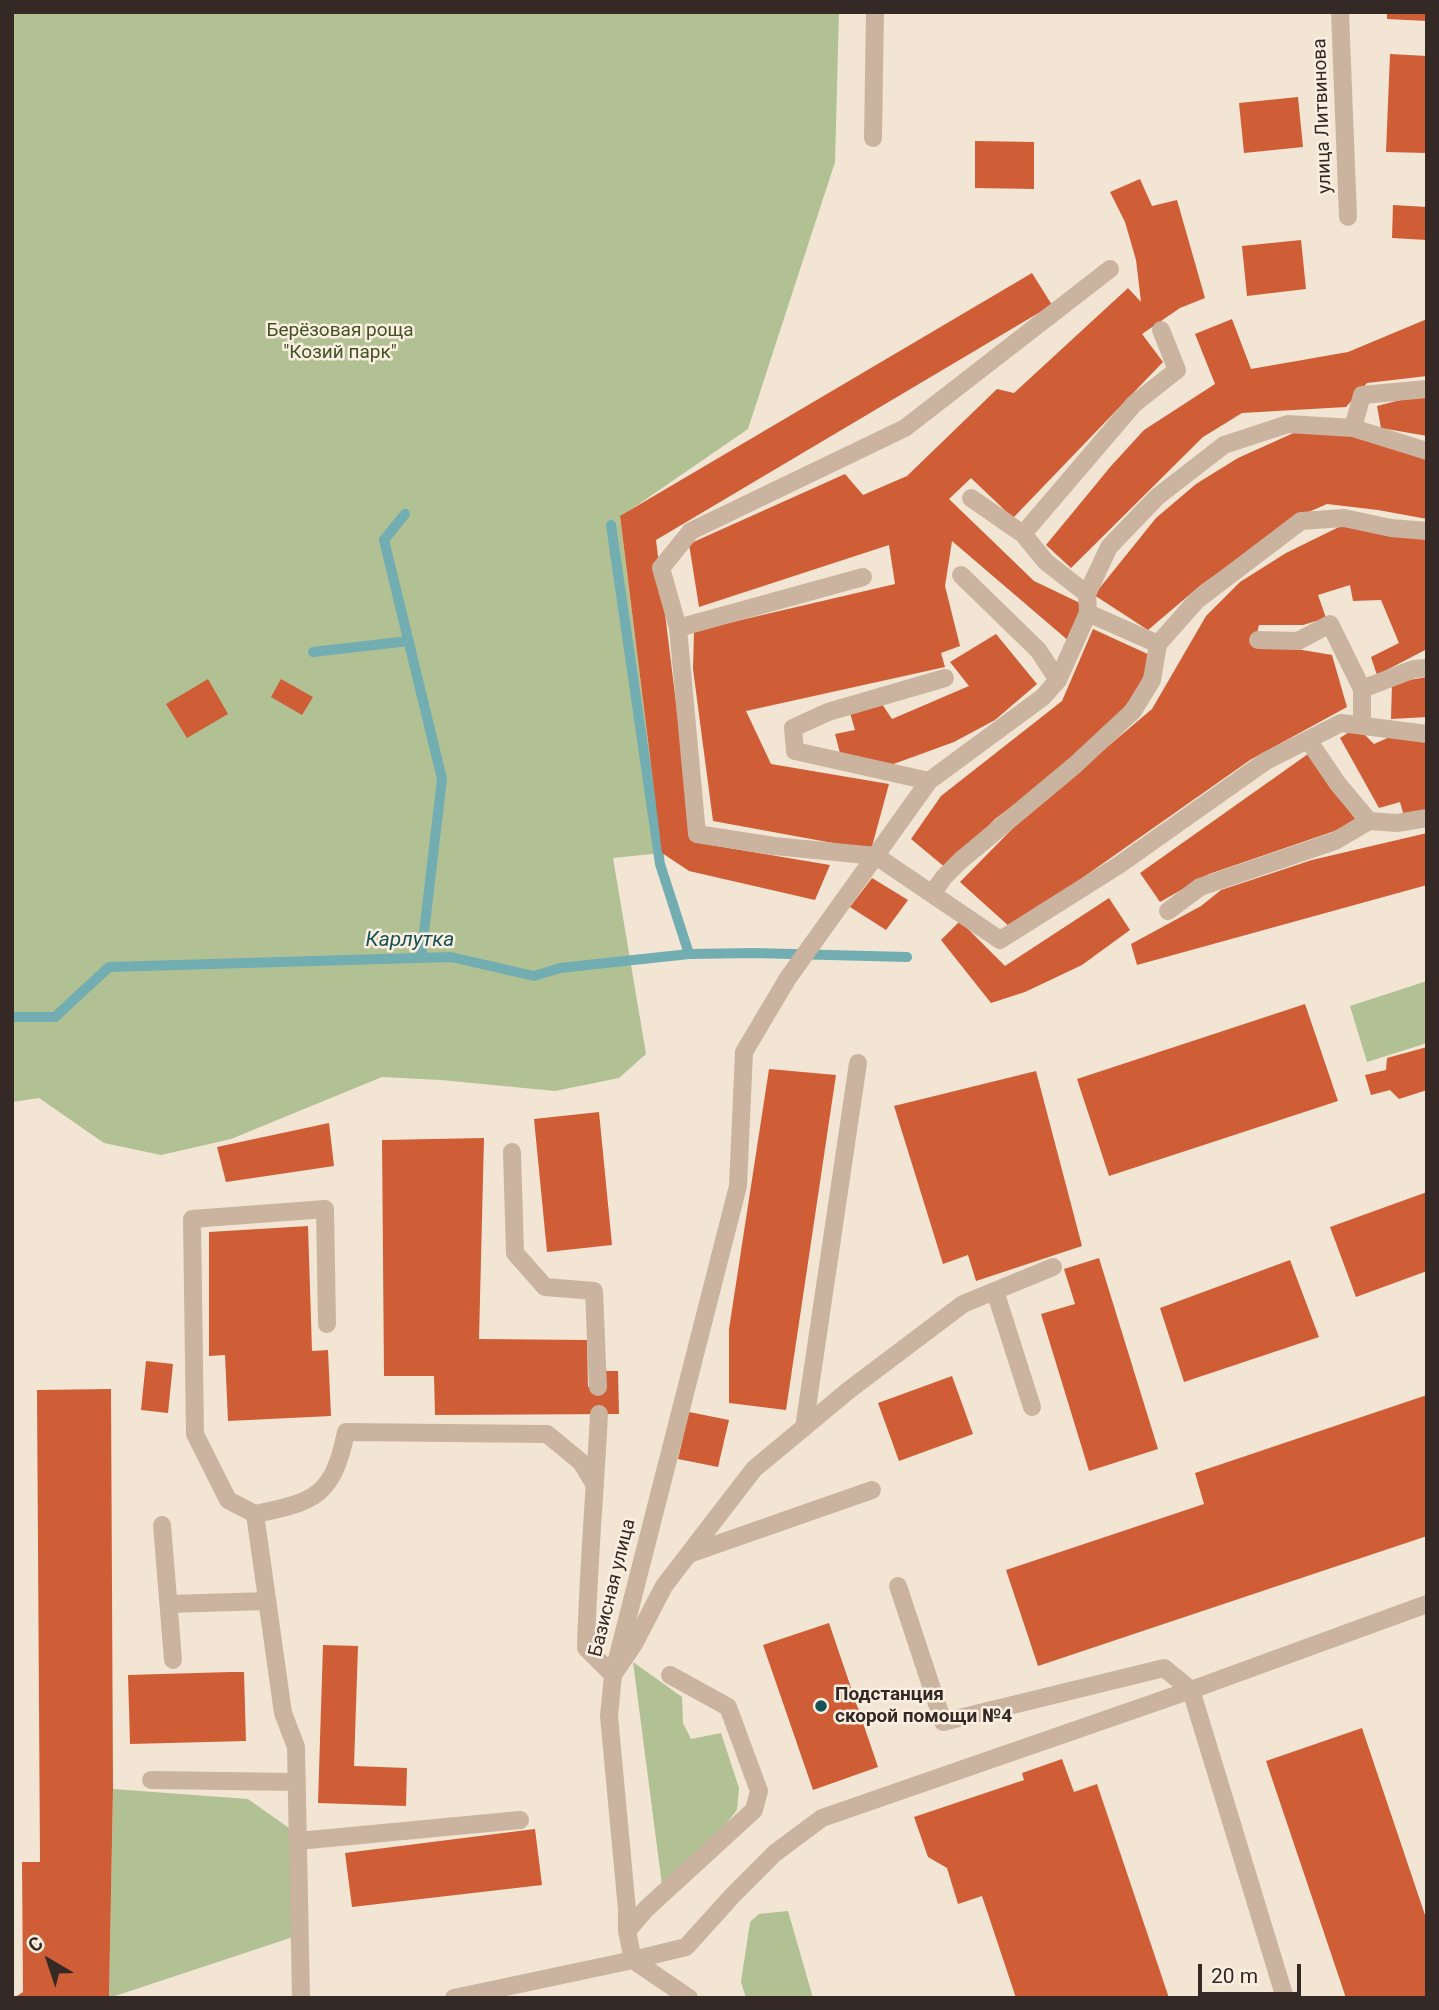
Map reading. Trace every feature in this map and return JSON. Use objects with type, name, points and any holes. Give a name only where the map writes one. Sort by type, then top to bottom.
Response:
[{"type":"street","points":[[873,138],[875,12]]},
{"type":"street","name":"улица Литвинова","points":[[1340,12],[1348,218]]},
{"type":"street","points":[[1110,269],[905,428],[691,531],[661,568],[678,628],[697,834],[774,846],[876,856],[1000,940],[1119,866],[1266,761],[1341,723],[1427,734]]},
{"type":"street","points":[[1023,534],[1134,404],[1177,370],[1161,330]]},
{"type":"street","points":[[1353,428],[1362,395],[1427,389]]},
{"type":"street","points":[[876,856],[929,781],[1043,697],[1058,680],[1088,613],[1087,594],[1110,547],[1157,497],[1224,445],[1288,424],[1353,428],[1427,451]]},
{"type":"street","points":[[971,498],[1023,534],[1046,562],[1087,594]]},
{"type":"street","points":[[932,894],[960,861],[1075,765],[1133,711],[1152,680],[1158,644],[1197,600],[1301,521],[1344,518],[1391,528],[1427,531]]},
{"type":"street","points":[[961,575],[1038,650],[1058,680]]},
{"type":"street","points":[[678,628],[863,577]]},
{"type":"street","points":[[1088,613],[1158,644]]},
{"type":"street","points":[[1258,640],[1298,641],[1330,624],[1362,689],[1362,726]]},
{"type":"street","points":[[1362,689],[1413,669],[1427,667]]},
{"type":"street","points":[[929,781],[795,751],[793,728],[828,712],[945,678]]},
{"type":"street","points":[[1308,740],[1338,784],[1369,821]]},
{"type":"street","points":[[1168,911],[1200,887],[1335,841],[1369,821],[1397,823],[1427,818]]},
{"type":"street","name":"Базисная улица","points":[[633,1960],[627,1931],[609,1716],[613,1675],[738,1186],[744,1052],[788,978],[830,922],[838,905],[876,856]]},
{"type":"street","points":[[804,1428],[858,1063]]},
{"type":"street","points":[[512,1153],[515,1253],[545,1287],[594,1291],[598,1387]]},
{"type":"street","points":[[327,1324],[325,1209],[192,1219],[195,1434],[228,1500],[255,1514],[298,1505],[324,1490],[342,1455],[346,1432],[547,1434],[581,1462],[596,1486]]},
{"type":"street","points":[[599,1414],[596,1486],[588,1565],[586,1648],[613,1675],[634,1644],[664,1586],[754,1469],[849,1390],[963,1304],[1053,1267]]},
{"type":"street","points":[[995,1291],[1032,1407]]},
{"type":"street","points":[[689,1554],[872,1490]]},
{"type":"street","points":[[255,1514],[283,1713],[296,1747],[301,1998]]},
{"type":"street","points":[[162,1525],[173,1660]]},
{"type":"street","points":[[898,1586],[943,1722],[1164,1668],[1191,1690],[1285,1998]]},
{"type":"street","points":[[170,1604],[267,1601]]},
{"type":"street","points":[[454,1998],[686,1947],[775,1853],[822,1818],[1191,1690],[1427,1604]]},
{"type":"street","points":[[627,1931],[651,1904],[754,1810],[759,1791],[728,1707],[670,1675]]},
{"type":"street","points":[[151,1780],[297,1783]]},
{"type":"street","points":[[298,1841],[520,1821]]},
{"type":"street","points":[[633,1960],[689,1998]]},
{"type":"green space","name":"Берёзовая роща \"Козий парк\"","points":[[12,12],[839,12],[835,162],[748,429],[620,517],[662,853],[613,858],[646,1054],[619,1078],[555,1091],[382,1077],[231,1139],[161,1155],[104,1143],[39,1098],[12,1102]]},
{"type":"green space","points":[[1427,981],[1427,1043],[1367,1062],[1350,1006]]},
{"type":"green space","points":[[633,1662],[682,1697],[683,1723],[691,1739],[721,1733],[739,1788],[737,1810],[722,1829],[662,1885]]},
{"type":"green space","points":[[113,1789],[248,1799],[296,1833],[299,1935],[109,1998]]},
{"type":"green space","points":[[788,1911],[813,1998],[746,1998],[741,1982],[750,1922],[759,1914]]},
{"type":"building","points":[[1387,12],[1427,12],[1427,21],[1387,19]]},
{"type":"building","points":[[1390,54],[1427,56],[1427,153],[1386,152]]},
{"type":"building","points":[[1298,97],[1303,147],[1244,153],[1239,103]]},
{"type":"building","points":[[975,141],[1034,142],[1034,189],[975,188]]},
{"type":"building","points":[[1140,179],[1152,206],[1177,200],[1205,298],[1180,308],[1142,334],[1163,362],[1013,518],[971,478],[949,499],[1034,581],[1082,604],[1070,642],[952,541],[945,586],[960,646],[941,653],[945,667],[746,711],[771,764],[889,784],[871,850],[713,821],[693,669],[694,631],[895,584],[889,545],[699,607],[689,544],[845,474],[863,495],[907,476],[997,389],[1014,393],[1128,288],[1141,302],[1136,260],[1125,222],[1110,192]]},
{"type":"building","points":[[1393,205],[1427,207],[1427,240],[1392,238]]},
{"type":"building","points":[[1301,240],[1306,289],[1247,296],[1242,246]]},
{"type":"building","points":[[1032,273],[1052,305],[656,540],[693,842],[830,865],[815,900],[689,871],[662,853],[620,516]]},
{"type":"building","points":[[1232,319],[1251,369],[1348,352],[1427,319],[1427,376],[1367,383],[1346,407],[1242,413],[1203,437],[1071,568],[1046,545],[1144,430],[1215,384],[1195,334]]},
{"type":"building","points":[[1427,395],[1427,436],[1381,428],[1377,406]]},
{"type":"building","points":[[1332,430],[1427,457],[1427,519],[1327,504],[1295,518],[1201,585],[1148,630],[1094,595],[1156,518],[1196,484],[1238,458],[1298,431]]},
{"type":"building","points":[[1341,526],[1388,530],[1427,540],[1427,649],[1377,675],[1371,657],[1399,643],[1381,600],[1353,601],[1350,585],[1318,595],[1326,618],[1303,625],[1259,625],[1255,642],[1332,655],[1347,707],[1250,760],[1011,928],[960,882],[1021,820],[1152,709],[1206,616],[1240,582],[1286,553]]},
{"type":"building","points":[[1093,629],[1152,656],[1137,692],[1090,748],[995,819],[947,869],[911,839],[941,796],[1062,701]]},
{"type":"building","points":[[996,634],[1037,684],[995,720],[954,742],[888,766],[841,757],[835,734],[855,730],[850,713],[882,704],[892,719],[969,686],[950,662]]},
{"type":"building","points":[[1427,677],[1427,717],[1391,719],[1392,683]]},
{"type":"building","points":[[208,679],[228,714],[187,738],[166,704]]},
{"type":"building","points":[[281,679],[313,697],[302,715],[271,697]]},
{"type":"building","points":[[1357,727],[1374,744],[1392,736],[1427,740],[1427,812],[1404,816],[1400,802],[1379,808],[1340,738]]},
{"type":"building","points":[[1308,754],[1358,823],[1209,874],[1160,902],[1140,873]]},
{"type":"building","points":[[1427,833],[1427,885],[1137,965],[1131,944],[1201,906],[1221,890],[1312,860]]},
{"type":"building","points":[[872,878],[908,900],[886,930],[850,907]]},
{"type":"building","points":[[1109,898],[1130,930],[1082,965],[1025,992],[991,1003],[941,940],[960,921],[1005,966]]},
{"type":"building","points":[[1305,1004],[1338,1101],[1109,1176],[1077,1079]]},
{"type":"building","points":[[1427,1047],[1427,1090],[1399,1099],[1390,1090],[1371,1095],[1365,1075],[1386,1070],[1387,1058]]},
{"type":"building","points":[[769,1069],[836,1075],[786,1410],[729,1403],[729,1329]]},
{"type":"building","points":[[1036,1071],[1082,1246],[976,1281],[968,1255],[943,1264],[894,1106]]},
{"type":"building","points":[[599,1112],[612,1245],[547,1252],[534,1119]]},
{"type":"building","points":[[329,1123],[334,1166],[226,1182],[217,1147]]},
{"type":"building","points":[[484,1138],[479,1339],[587,1340],[588,1387],[603,1387],[602,1371],[618,1371],[619,1414],[435,1415],[434,1376],[384,1376],[382,1140]]},
{"type":"building","points":[[1427,1192],[1427,1271],[1356,1297],[1330,1227]]},
{"type":"building","points":[[308,1226],[312,1351],[328,1350],[331,1416],[228,1421],[225,1355],[209,1356],[209,1232]]},
{"type":"building","points":[[1099,1258],[1158,1449],[1089,1471],[1041,1314],[1075,1304],[1064,1269]]},
{"type":"building","points":[[1290,1260],[1319,1337],[1184,1382],[1160,1308]]},
{"type":"building","points":[[146,1361],[173,1364],[168,1413],[141,1410]]},
{"type":"building","points":[[952,1376],[973,1434],[899,1461],[878,1403]]},
{"type":"building","points":[[111,1389],[113,1789],[109,1998],[14,1998],[23,1992],[22,1862],[40,1862],[37,1390]]},
{"type":"building","points":[[1427,1395],[1427,1536],[1038,1666],[1006,1570],[1204,1504],[1195,1473]]},
{"type":"building","points":[[689,1412],[729,1420],[718,1467],[678,1459]]},
{"type":"building","name":"Подстанция скорой помощи №4","points":[[829,1623],[878,1767],[813,1790],[763,1645]]},
{"type":"building","points":[[323,1645],[358,1646],[354,1766],[407,1768],[406,1806],[318,1803]]},
{"type":"building","points":[[244,1672],[246,1741],[130,1744],[128,1675]]},
{"type":"building","points":[[1362,1728],[1427,1921],[1427,1998],[1346,1998],[1266,1761]]},
{"type":"building","points":[[1062,1759],[1074,1792],[1097,1784],[1169,1998],[1016,1998],[982,1896],[958,1904],[947,1868],[928,1857],[914,1817],[1024,1780],[1022,1773]]},
{"type":"building","points":[[535,1829],[542,1885],[352,1907],[345,1853]]},
{"type":"waterway","points":[[405,514],[384,540],[442,779],[421,958]]},
{"type":"waterway","points":[[611,525],[660,864],[689,954]]},
{"type":"waterway","points":[[313,652],[409,641]]},
{"type":"waterway","name":"Карлутка","points":[[12,1017],[55,1017],[109,967],[451,957],[534,976],[560,968],[689,954],[907,957]]},
{"type":"place","name":"Подстанция скорой помощи №4","points":[[821,1706]]}]
